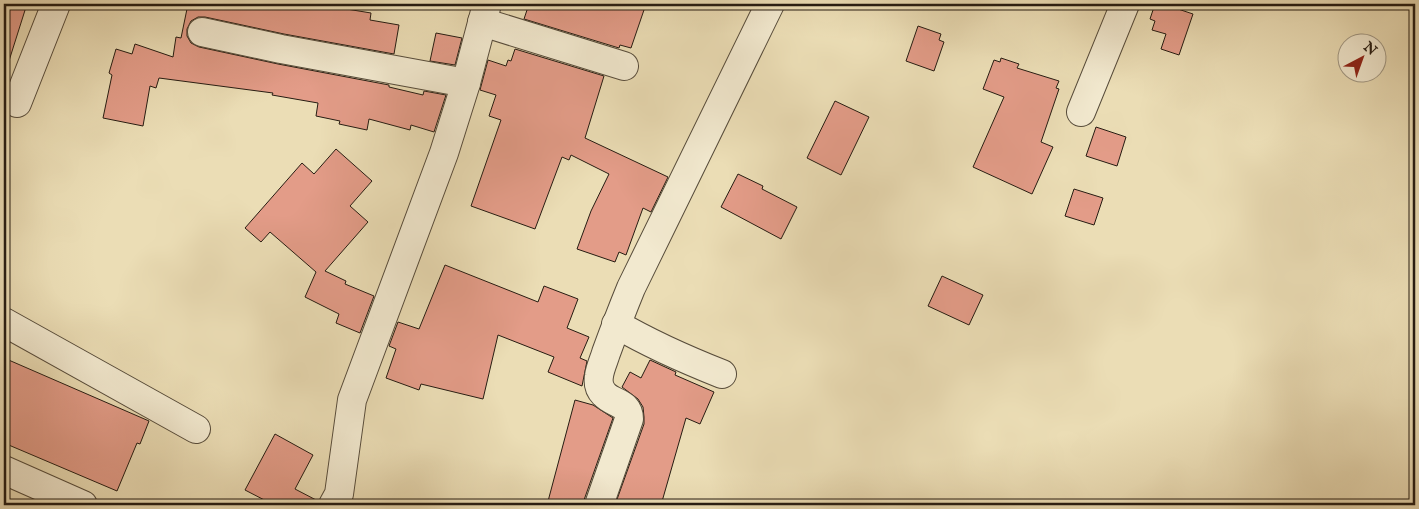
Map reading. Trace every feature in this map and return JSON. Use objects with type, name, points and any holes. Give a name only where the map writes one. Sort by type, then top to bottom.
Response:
[{"type":"street","points":[[17,103],[56,4]]},
{"type":"street","points":[[599,505],[629,420],[627,409],[608,398],[602,392],[599,385],[599,375],[616,324],[640,270],[770,4]]},
{"type":"street","points":[[1081,112],[1125,4]]},
{"type":"street","points":[[333,505],[339,494],[352,400],[444,153],[485,13],[624,66]]},
{"type":"street","points":[[202,32],[281,49],[466,83]]},
{"type":"street","points":[[4,322],[196,429]]},
{"type":"street","points":[[616,324],[646,342],[722,374]]},
{"type":"street","points":[[4,470],[84,505]]},
{"type":"building","points":[[4,4],[26,7],[8,64],[4,63]]},
{"type":"building","points":[[188,4],[316,4],[371,13],[370,20],[399,25],[394,54],[284,34],[205,17],[198,17],[191,21],[187,29],[187,36],[191,43],[199,47],[389,85],[389,87],[423,95],[424,91],[446,95],[434,132],[411,125],[410,130],[369,119],[367,130],[339,124],[340,121],[316,116],[318,103],[272,95],[273,93],[159,78],[156,88],[150,86],[143,126],[103,118],[112,75],[109,73],[116,49],[132,54],[135,44],[173,57],[176,37],[181,38]]},
{"type":"building","points":[[529,4],[646,4],[631,48],[620,45],[619,48],[524,19]]},
{"type":"building","points":[[1155,4],[1163,4],[1193,14],[1179,55],[1161,49],[1166,34],[1152,30],[1155,21],[1150,19]]},
{"type":"building","points":[[918,26],[941,34],[939,40],[944,42],[934,71],[906,61]]},
{"type":"building","points":[[436,33],[462,38],[455,65],[430,61]]},
{"type":"building","points":[[515,49],[604,76],[585,138],[668,177],[651,212],[643,208],[626,255],[619,252],[615,262],[577,249],[591,211],[609,174],[571,155],[569,160],[562,157],[535,229],[471,206],[501,120],[489,116],[496,95],[480,90],[488,60],[506,66],[508,60],[511,61]]},
{"type":"building","points":[[1001,58],[1019,64],[1017,68],[1059,81],[1056,88],[1059,89],[1041,142],[1053,147],[1032,194],[973,167],[1004,97],[983,89],[994,60],[1000,62]]},
{"type":"building","points":[[835,101],[869,117],[841,175],[807,158]]},
{"type":"building","points":[[1096,127],[1126,137],[1117,166],[1086,156]]},
{"type":"building","points":[[336,149],[372,181],[350,206],[368,222],[325,271],[346,281],[345,284],[374,296],[360,333],[336,323],[339,314],[305,297],[316,272],[270,232],[261,242],[245,228],[302,163],[314,174]]},
{"type":"building","points":[[738,174],[763,186],[762,189],[797,207],[781,239],[721,207]]},
{"type":"building","points":[[1074,189],[1103,198],[1094,225],[1065,216]]},
{"type":"building","points":[[445,265],[538,302],[544,286],[578,299],[567,328],[589,337],[580,358],[587,361],[582,386],[548,372],[554,357],[498,335],[483,399],[421,384],[419,390],[386,378],[396,349],[389,346],[398,322],[419,329]]},
{"type":"building","points":[[942,276],[983,295],[969,325],[928,306]]},
{"type":"building","points":[[4,358],[149,421],[140,444],[137,443],[117,491],[4,443]]},
{"type":"building","points":[[650,360],[676,372],[675,375],[714,392],[700,424],[686,418],[661,505],[615,505],[644,424],[643,407],[638,399],[622,387],[630,372],[641,378]]},
{"type":"building","points":[[575,400],[593,405],[613,418],[584,500],[584,505],[547,505]]},
{"type":"building","points":[[275,434],[313,455],[295,489],[318,501],[317,505],[274,505],[245,490]]}]
